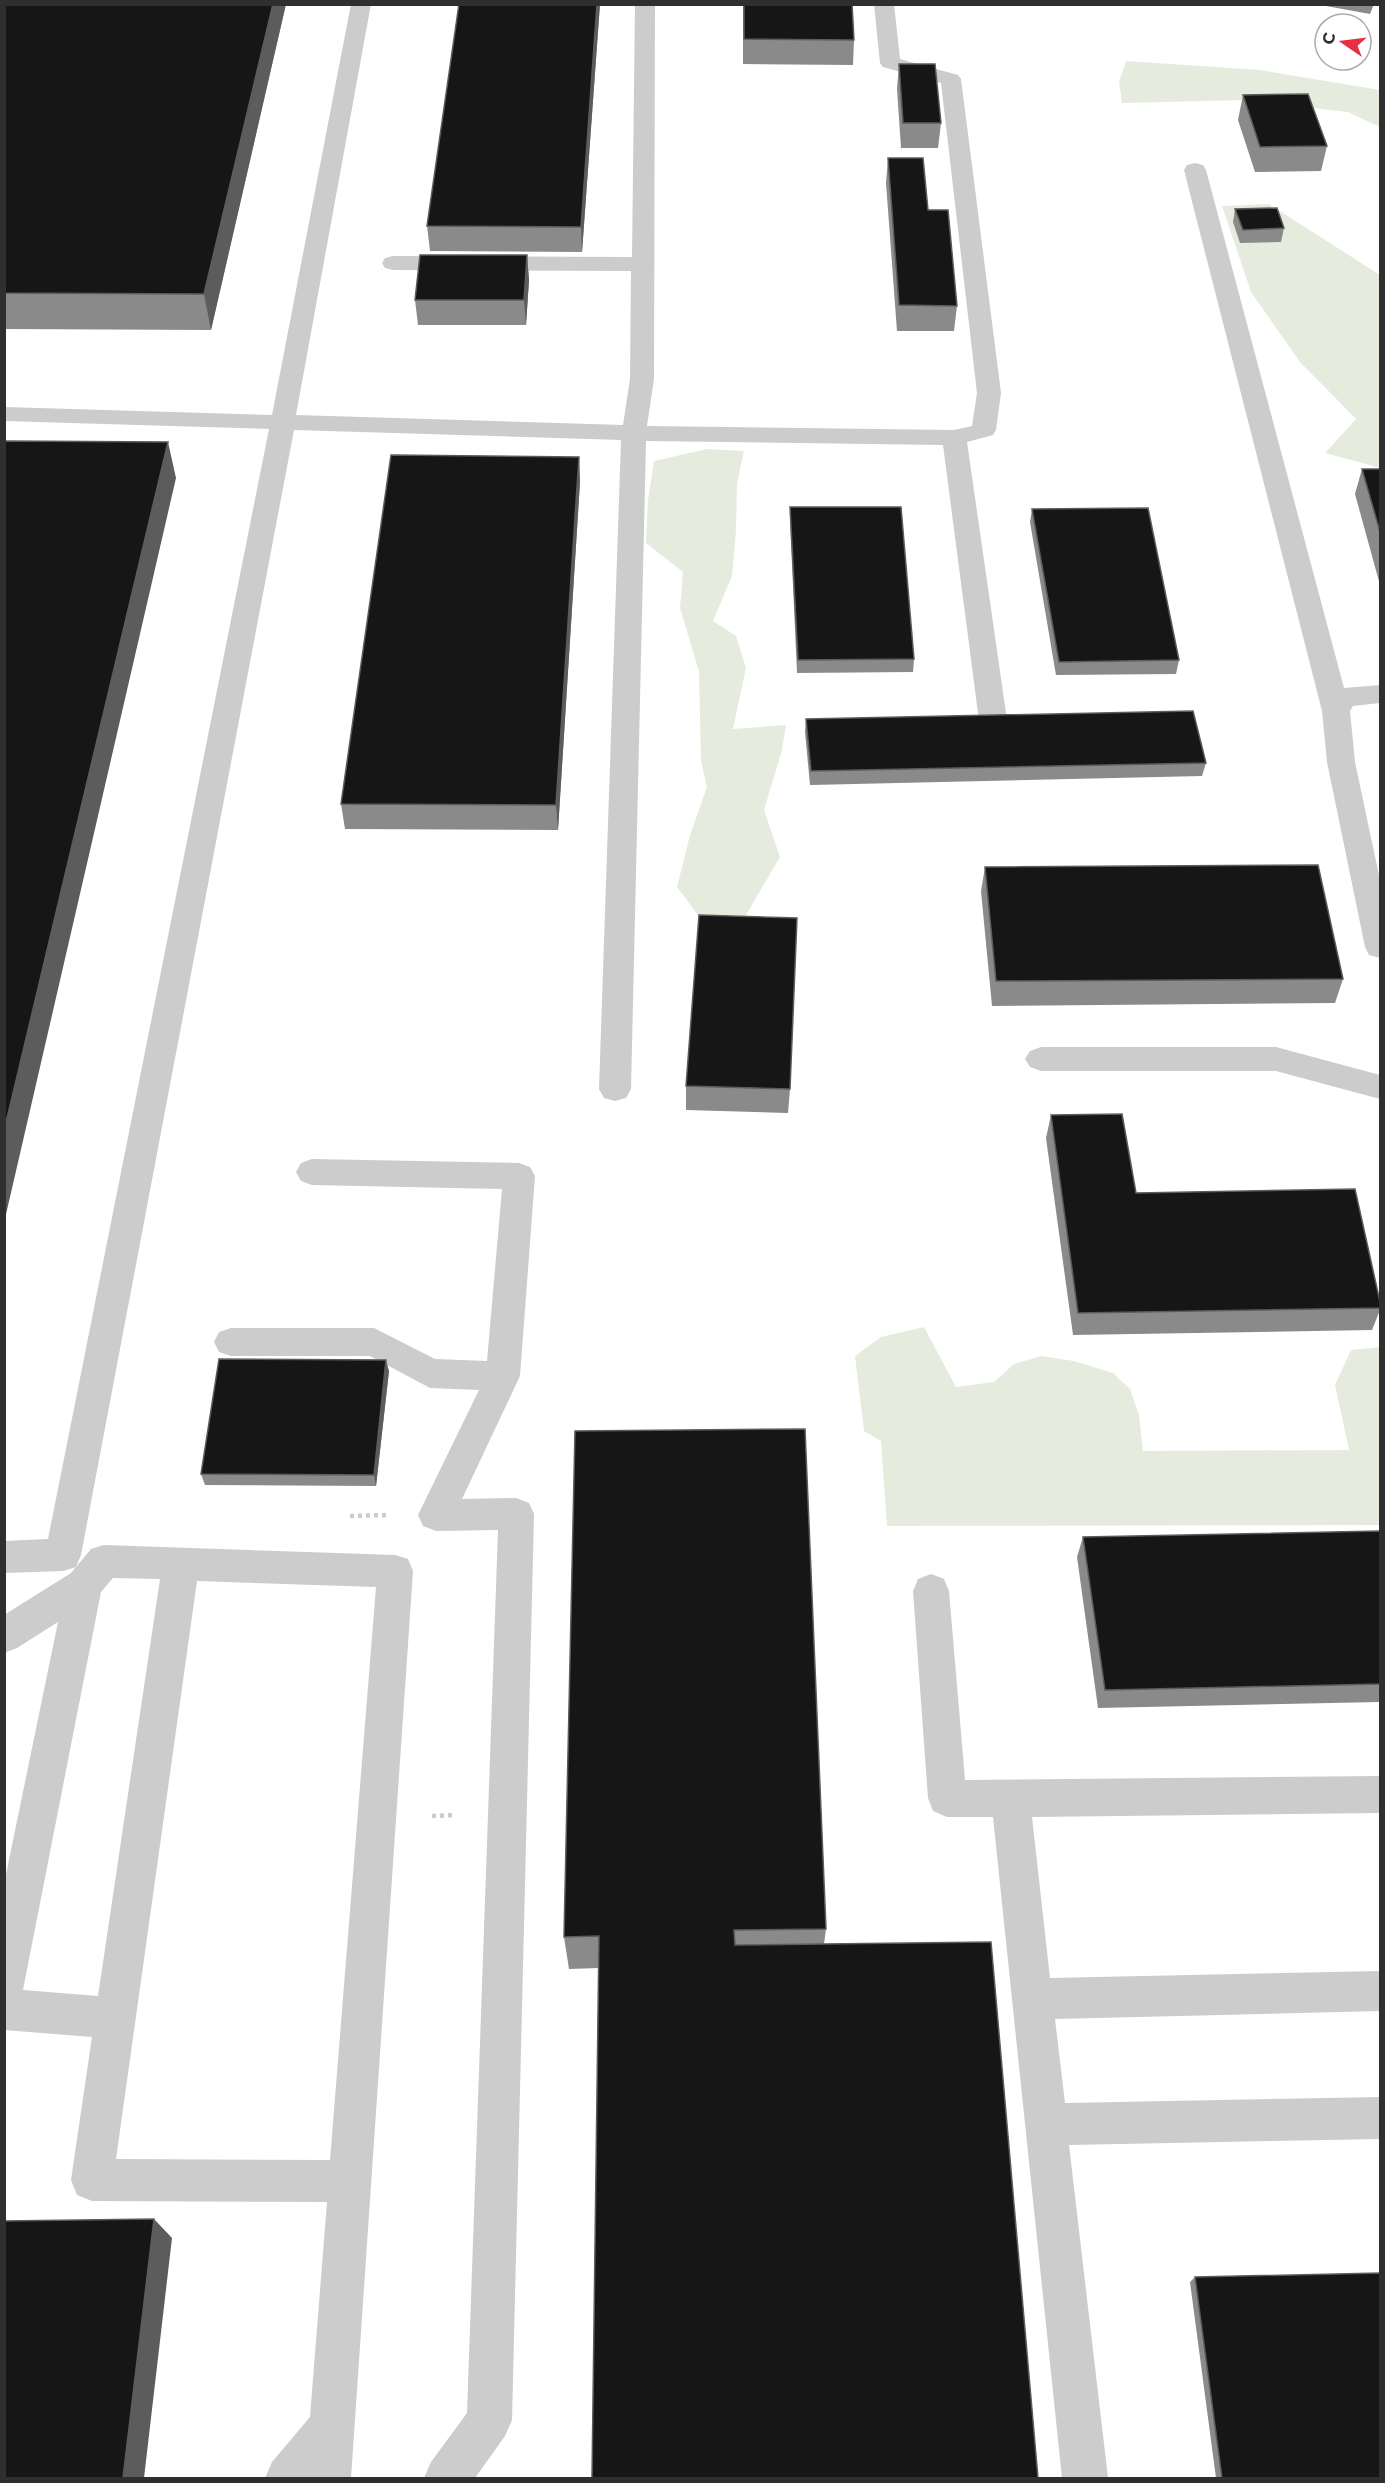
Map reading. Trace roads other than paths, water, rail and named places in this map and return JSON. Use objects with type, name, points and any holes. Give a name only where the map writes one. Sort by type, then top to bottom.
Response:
[{"type":"lane","points":[[4,1557],[63,1555],[283,422],[361,4]]},
{"type":"lane","points":[[615,1089],[634,433],[642,380],[645,4]]},
{"type":"lane","points":[[4,414],[634,433],[954,438],[984,430],[989,393],[951,79],[890,63],[885,4]]},
{"type":"lane","points":[[1195,171],[1336,711],[1341,762],[1380,947]]},
{"type":"lane","points":[[393,262],[643,264]]},
{"type":"lane","points":[[954,438],[992,713]]},
{"type":"lane","points":[[1336,711],[1344,697],[1380,694]]},
{"type":"lane","points":[[1041,1059],[1276,1059],[1380,1087]]},
{"type":"lane","points":[[312,1173],[519,1176],[503,1376],[436,1515],[516,1514],[489,2420],[447,2478]]},
{"type":"lane","points":[[231,1342],[374,1342],[430,1373],[503,1376]]},
{"type":"lane","points":[[4,1636],[84,1585],[104,1561],[395,1571],[328,2478]]},
{"type":"lane","points":[[181,1562],[92,2180],[350,2181]]},
{"type":"lane","points":[[4,1986],[84,1585]]},
{"type":"lane","points":[[931,1592],[947,1798],[1380,1794]]},
{"type":"lane","points":[[1010,1798],[1084,2478]]},
{"type":"lane","points":[[1032,1999],[1380,1991]]},
{"type":"lane","points":[[4,2009],[115,2018]]},
{"type":"lane","points":[[1046,2124],[1380,2118]]},
{"type":"lane","points":[[288,2478],[332,2426]]}]
